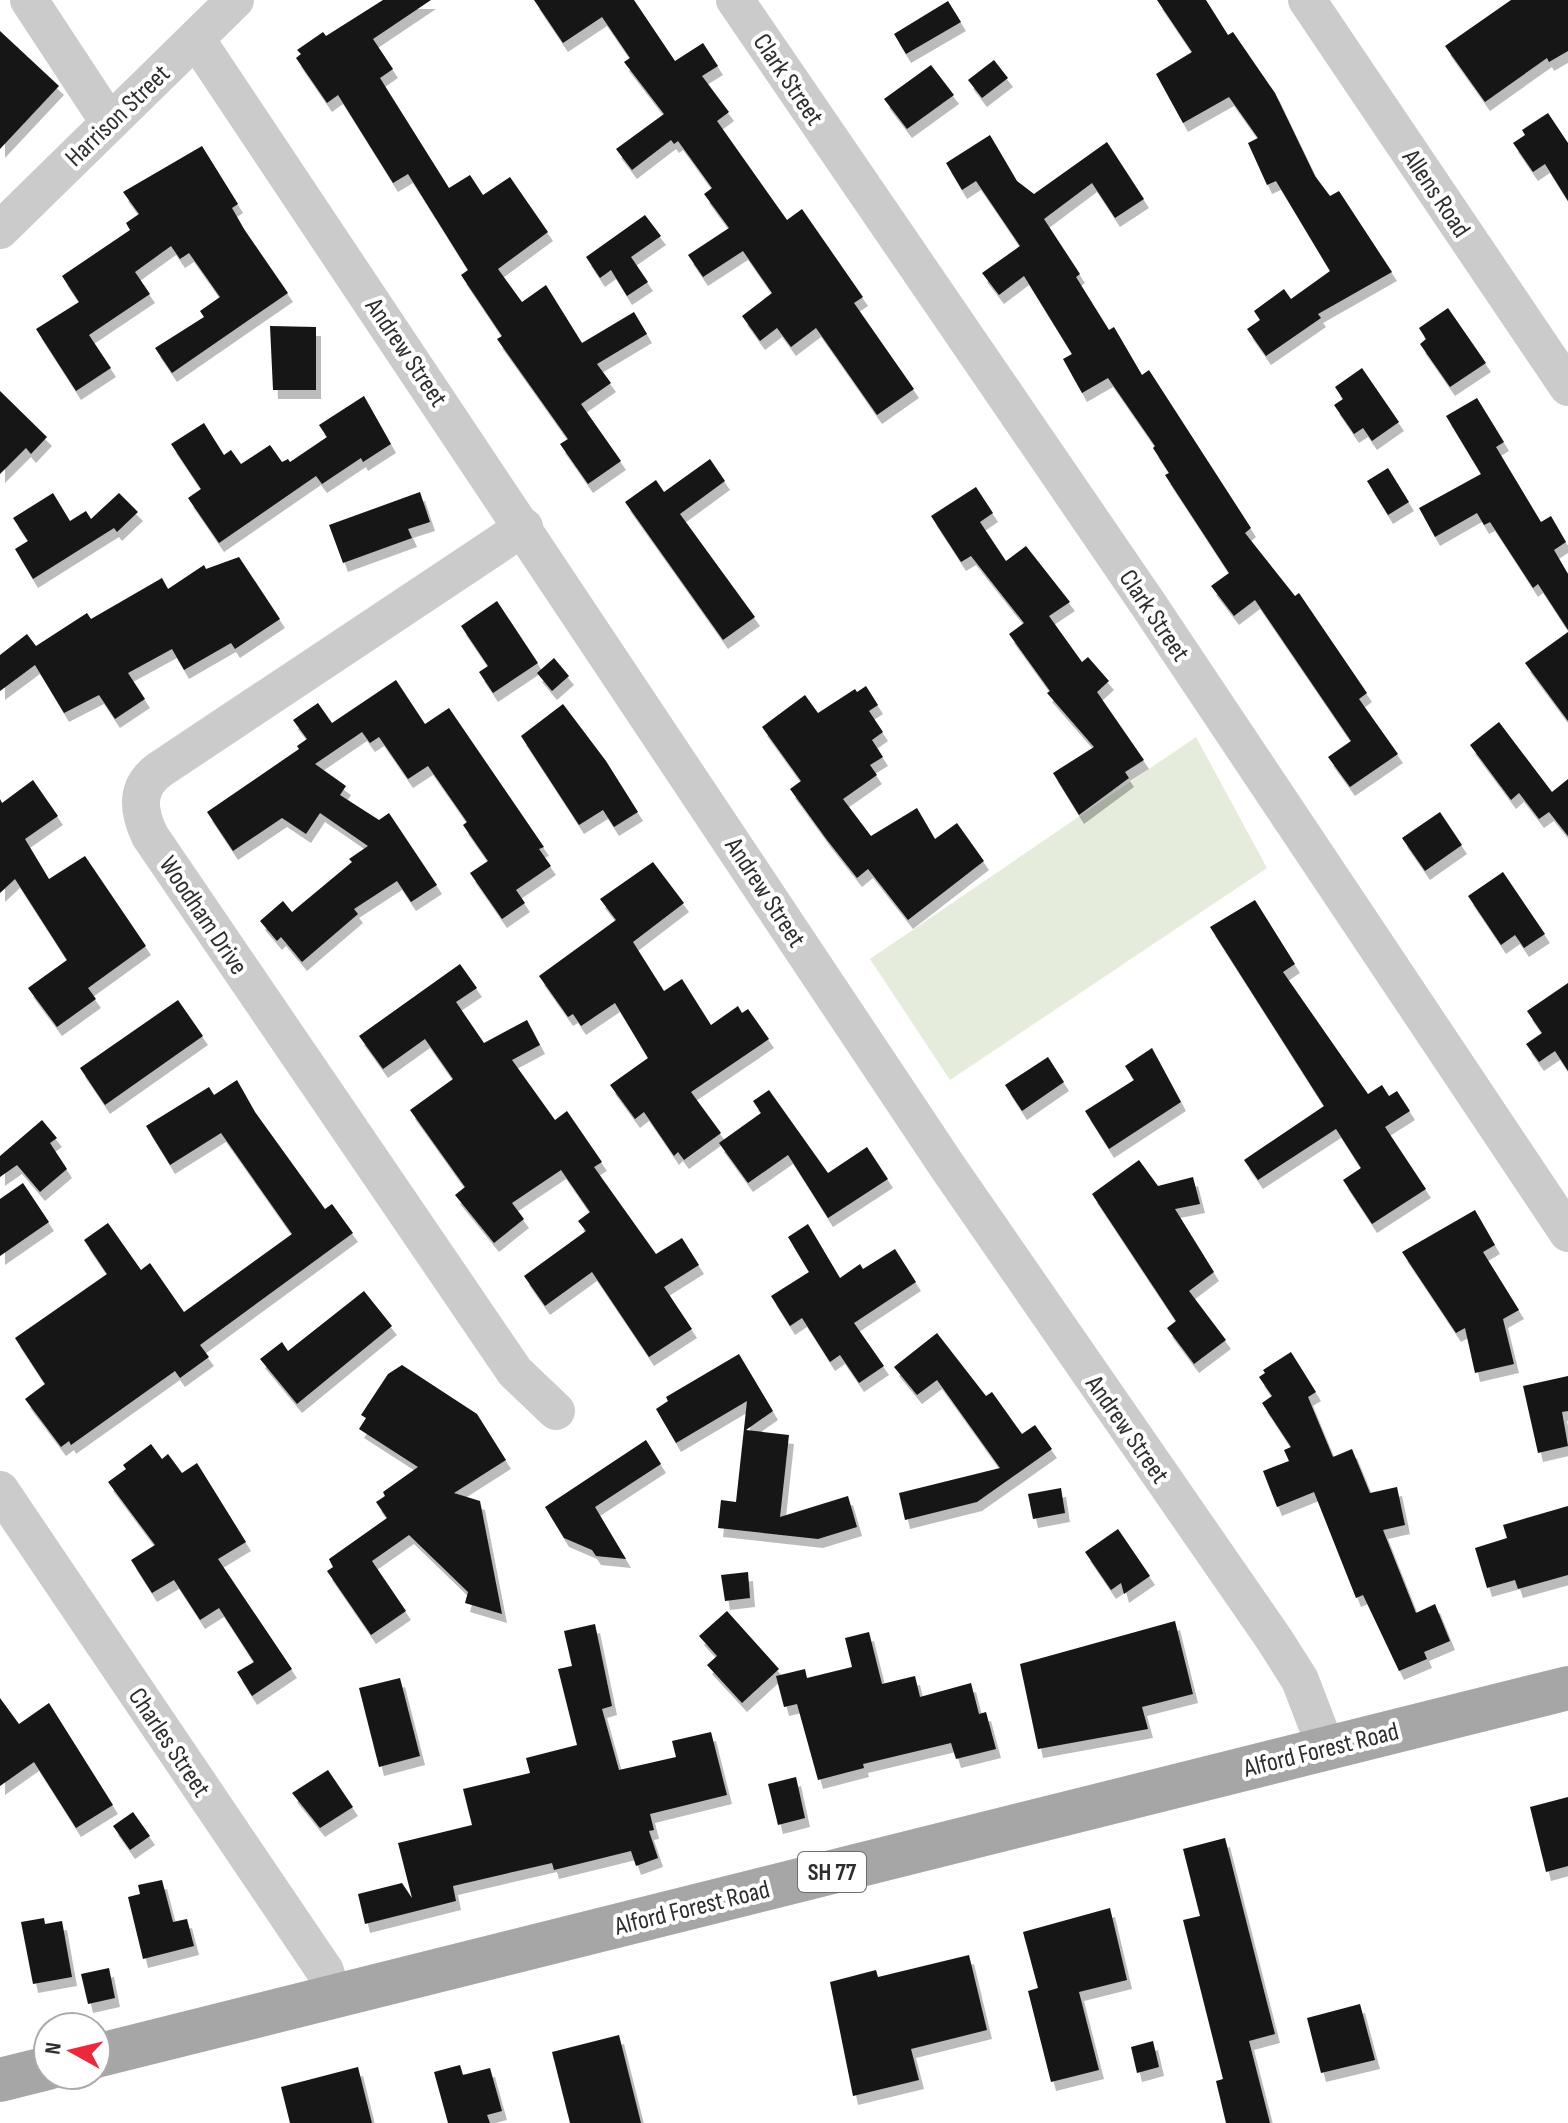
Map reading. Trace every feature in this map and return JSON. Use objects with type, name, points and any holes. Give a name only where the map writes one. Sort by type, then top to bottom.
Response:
[{"type":"main road","name":"Alford Forest Road","points":[[112,2052],[1568,1688]]},
{"type":"main road","points":[[0,2080],[32,2072]]},
{"type":"street","points":[[29,0],[109,122]]},
{"type":"street","name":"Harrison Street","points":[[0,230],[235,0]]},
{"type":"street","name":"Clark Street","points":[[735,0],[1148,604],[1568,1233]]},
{"type":"street","name":"Allens Road","points":[[1307,0],[1568,387]]},
{"type":"street","name":"Andrew Street","points":[[196,39],[947,1166],[1283,1653],[1300,1680],[1326,1748]]},
{"type":"street","name":"Woodham Drive","points":[[524,527],[159,770],[142,789],[140,804],[150,836],[515,1372],[556,1411]]},
{"type":"street","name":"Charles Street","points":[[0,1490],[321,1965],[333,1997]]},
{"type":"green space","points":[[1196,737],[1267,868],[950,1080],[870,959]]},
{"type":"building","points":[[383,0],[431,0],[373,39],[393,69],[380,78],[449,188],[470,175],[483,195],[510,177],[548,232],[498,269],[522,302],[546,285],[582,343],[634,312],[647,334],[597,364],[611,383],[581,404],[621,461],[588,484],[560,444],[568,439],[497,339],[502,336],[461,275],[468,270],[408,174],[393,183],[338,95],[327,103],[296,58],[301,54],[297,50],[323,32],[326,36]]},
{"type":"building","points":[[534,0],[634,0],[675,61],[703,43],[718,66],[702,76],[729,112],[717,121],[787,220],[802,209],[863,297],[854,303],[914,389],[877,415],[816,328],[791,347],[777,328],[760,341],[742,316],[772,293],[743,251],[703,277],[688,255],[729,228],[704,194],[712,188],[678,141],[674,144],[671,140],[632,170],[616,149],[664,114],[624,62],[630,58],[602,17],[563,43]]},
{"type":"building","points":[[1157,0],[1206,0],[1228,35],[1233,32],[1275,93],[1315,176],[1330,196],[1339,191],[1392,272],[1318,314],[1321,318],[1266,356],[1247,329],[1260,320],[1254,311],[1284,289],[1291,299],[1330,271],[1276,181],[1267,185],[1248,143],[1258,138],[1229,97],[1183,123],[1156,74],[1192,52]]},
{"type":"building","points":[[1511,0],[1568,0],[1568,51],[1549,62],[1547,58],[1485,102],[1445,46]]},
{"type":"building","points":[[948,1],[961,22],[906,54],[894,34]]},
{"type":"building","points":[[0,31],[59,86],[0,149]]},
{"type":"building","points":[[994,60],[1008,78],[982,98],[968,80]]},
{"type":"building","points":[[931,65],[954,95],[907,129],[884,99]]},
{"type":"building","points":[[1548,113],[1568,143],[1568,201],[1545,164],[1533,172],[1513,143],[1525,135],[1522,130]]},
{"type":"building","points":[[990,135],[1017,181],[1034,194],[1107,142],[1144,199],[1115,218],[1092,183],[1044,219],[1080,274],[1076,277],[1109,330],[1114,327],[1142,375],[1149,370],[1251,528],[1245,533],[1295,596],[1299,593],[1367,693],[1359,699],[1398,754],[1350,787],[1328,757],[1351,741],[1255,600],[1234,616],[1211,586],[1229,573],[1165,475],[1169,473],[1153,448],[1155,446],[1108,378],[1082,393],[1063,359],[1072,354],[1024,276],[999,295],[982,273],[1020,246],[976,181],[962,190],[946,163]]},
{"type":"building","points":[[202,146],[238,204],[232,208],[244,229],[288,293],[172,373],[155,348],[204,317],[200,311],[220,297],[189,253],[180,259],[171,246],[135,272],[150,294],[89,335],[111,368],[76,391],[36,329],[79,302],[62,276],[130,230],[126,223],[139,214],[123,192]]},
{"type":"building","points":[[645,215],[661,236],[631,257],[648,282],[627,296],[611,270],[600,278],[586,257]]},
{"type":"building","points":[[1448,308],[1486,363],[1450,387],[1420,344],[1426,339],[1419,328]]},
{"type":"building","points":[[270,326],[316,327],[316,390],[273,390]]},
{"type":"building","points":[[1362,368],[1399,422],[1372,441],[1363,428],[1354,434],[1334,405],[1343,399],[1335,387]]},
{"type":"building","points":[[0,391],[47,437],[31,454],[26,448],[0,474]]},
{"type":"building","points":[[364,396],[391,444],[363,462],[361,458],[322,484],[316,476],[219,543],[188,498],[201,489],[171,444],[204,423],[224,455],[231,450],[241,464],[270,445],[282,462],[288,459],[290,462],[327,437],[319,425]]},
{"type":"building","points":[[1477,398],[1504,442],[1496,447],[1541,522],[1551,516],[1566,542],[1554,550],[1568,574],[1568,630],[1538,584],[1533,588],[1490,522],[1484,525],[1477,513],[1435,537],[1419,508],[1481,474],[1446,416]]},
{"type":"building","points":[[710,459],[725,481],[680,514],[755,617],[723,640],[625,502],[656,480],[664,492]]},
{"type":"building","points":[[1388,468],[1409,502],[1388,515],[1367,481]]},
{"type":"building","points":[[976,487],[993,513],[980,522],[1006,561],[1026,546],[1070,602],[1049,616],[1082,662],[1088,657],[1109,681],[1097,692],[1144,760],[1125,772],[1129,778],[1079,815],[1053,773],[1094,747],[1047,693],[1050,691],[1009,634],[1024,623],[971,556],[961,562],[931,516]]},
{"type":"building","points":[[420,492],[430,522],[408,529],[412,538],[343,563],[329,525]]},
{"type":"building","points":[[53,493],[70,521],[86,511],[91,519],[119,493],[138,512],[117,532],[114,528],[33,579],[15,549],[28,541],[13,518]]},
{"type":"building","points":[[239,557],[280,619],[235,649],[231,643],[184,670],[172,649],[128,673],[145,699],[115,719],[99,695],[64,713],[35,665],[0,691],[0,655],[27,634],[36,646],[87,613],[91,619],[162,578],[168,589],[204,565],[206,569]]},
{"type":"building","points":[[497,601],[538,663],[493,693],[479,672],[488,666],[461,626]]},
{"type":"building","points":[[1568,632],[1568,721],[1525,663]]},
{"type":"building","points":[[554,658],[569,676],[552,691],[537,673]]},
{"type":"building","points":[[396,680],[425,724],[449,708],[544,847],[539,849],[551,866],[516,890],[525,903],[502,919],[470,873],[488,861],[463,825],[467,822],[428,766],[408,779],[379,737],[370,743],[362,732],[315,764],[346,786],[340,795],[379,820],[389,813],[437,885],[411,902],[397,881],[354,909],[358,914],[302,962],[281,937],[277,941],[260,921],[283,901],[292,912],[352,862],[349,859],[368,846],[320,813],[306,834],[282,818],[233,851],[207,812],[299,749],[297,746],[307,739],[293,720],[318,703],[332,723]]},
{"type":"building","points":[[866,686],[878,705],[869,711],[883,732],[872,740],[883,757],[870,765],[877,775],[843,799],[871,836],[917,808],[935,839],[957,823],[984,861],[908,920],[868,869],[857,878],[827,840],[790,789],[801,781],[762,727],[805,695],[818,713],[855,689],[857,692]]},
{"type":"building","points":[[563,704],[606,761],[638,812],[614,827],[603,810],[579,825],[521,736]]},
{"type":"building","points":[[1499,722],[1552,792],[1568,779],[1568,836],[1549,812],[1539,819],[1519,793],[1511,800],[1470,745]]},
{"type":"building","points":[[33,780],[58,816],[25,839],[49,879],[85,856],[146,946],[88,988],[96,999],[57,1027],[28,988],[67,960],[15,879],[0,893],[0,799],[2,803]]},
{"type":"building","points":[[1440,812],[1462,845],[1425,871],[1402,838]]},
{"type":"building","points":[[653,862],[684,903],[633,942],[664,991],[682,979],[711,1025],[738,1006],[742,1013],[748,1009],[769,1039],[691,1092],[721,1133],[684,1160],[678,1152],[674,1156],[644,1112],[635,1119],[610,1085],[648,1058],[615,1003],[581,1026],[573,1014],[568,1017],[539,976],[616,920],[600,899]]},
{"type":"building","points":[[1503,872],[1545,934],[1524,948],[1515,935],[1501,945],[1468,896]]},
{"type":"building","points":[[1255,900],[1295,964],[1283,972],[1368,1094],[1382,1085],[1389,1096],[1397,1091],[1410,1111],[1385,1127],[1426,1189],[1372,1224],[1343,1180],[1361,1168],[1336,1129],[1258,1180],[1244,1160],[1324,1106],[1210,927]]},
{"type":"building","points":[[460,964],[477,988],[456,1002],[484,1043],[527,1020],[540,1045],[512,1060],[555,1120],[567,1111],[602,1162],[594,1167],[656,1254],[682,1238],[699,1265],[664,1287],[692,1329],[649,1357],[592,1272],[545,1306],[524,1276],[586,1231],[578,1221],[590,1212],[561,1170],[512,1203],[524,1219],[494,1243],[455,1195],[465,1187],[410,1110],[453,1079],[425,1039],[383,1069],[359,1036]]},
{"type":"building","points":[[1568,983],[1568,1071],[1555,1051],[1539,1062],[1526,1044],[1542,1033],[1527,1011]]},
{"type":"building","points":[[178,1000],[203,1036],[105,1105],[80,1068]]},
{"type":"building","points":[[1152,1048],[1181,1102],[1109,1149],[1085,1111],[1134,1080],[1125,1066]]},
{"type":"building","points":[[1048,1057],[1064,1082],[1022,1111],[1005,1085]]},
{"type":"building","points":[[237,1080],[255,1112],[325,1209],[332,1204],[353,1233],[200,1345],[209,1357],[180,1378],[175,1371],[71,1445],[69,1441],[61,1447],[25,1399],[45,1384],[15,1338],[107,1274],[84,1240],[108,1223],[141,1270],[150,1263],[184,1312],[292,1234],[221,1133],[170,1165],[146,1126],[209,1087],[214,1095]]},
{"type":"building","points":[[769,1090],[828,1173],[867,1147],[888,1179],[828,1218],[788,1155],[748,1183],[719,1143],[761,1113],[753,1101]]},
{"type":"building","points":[[42,1120],[57,1138],[50,1143],[67,1169],[40,1192],[17,1165],[0,1177],[0,1156]]},
{"type":"building","points":[[1139,1160],[1158,1186],[1193,1177],[1200,1204],[1175,1209],[1214,1272],[1189,1291],[1226,1340],[1194,1364],[1167,1328],[1176,1321],[1092,1194]]},
{"type":"building","points":[[23,1183],[49,1222],[0,1256],[0,1199]]},
{"type":"building","points":[[1475,1210],[1495,1245],[1483,1252],[1519,1310],[1503,1319],[1514,1364],[1475,1373],[1465,1328],[1456,1333],[1402,1252]]},
{"type":"building","points":[[808,1224],[840,1278],[860,1264],[863,1269],[895,1249],[916,1282],[854,1323],[884,1366],[859,1383],[840,1355],[830,1362],[802,1318],[790,1326],[771,1296],[809,1272],[788,1237]]},
{"type":"building","points":[[364,1291],[392,1326],[297,1404],[260,1359],[282,1342],[288,1351]]},
{"type":"building","points":[[937,1333],[986,1396],[992,1392],[1022,1434],[1035,1425],[1052,1449],[977,1502],[905,1520],[899,1493],[1000,1468],[937,1380],[917,1395],[894,1367]]},
{"type":"building","points":[[1291,1352],[1316,1392],[1308,1397],[1333,1457],[1352,1449],[1370,1493],[1397,1487],[1405,1525],[1383,1530],[1416,1613],[1435,1604],[1450,1641],[1424,1652],[1427,1659],[1399,1671],[1363,1595],[1356,1598],[1314,1492],[1277,1507],[1263,1471],[1289,1461],[1284,1450],[1291,1447],[1262,1403],[1272,1396],[1259,1377],[1265,1373],[1263,1370]]},
{"type":"building","points":[[739,1354],[773,1411],[746,1430],[789,1435],[780,1517],[848,1496],[857,1527],[818,1539],[718,1528],[721,1500],[736,1502],[747,1401],[676,1443],[656,1409],[668,1401],[666,1397]]},
{"type":"building","points":[[402,1365],[477,1414],[506,1460],[454,1493],[480,1501],[502,1614],[465,1603],[468,1592],[409,1535],[372,1561],[406,1611],[371,1635],[327,1571],[333,1567],[329,1559],[387,1518],[376,1502],[385,1496],[383,1492],[418,1467],[359,1429],[366,1418],[361,1415],[388,1374]]},
{"type":"building","points":[[1568,1376],[1568,1411],[1562,1412],[1568,1446],[1538,1453],[1523,1386]]},
{"type":"building","points":[[646,1440],[661,1464],[595,1507],[626,1559],[596,1556],[592,1550],[564,1538],[545,1507]]},
{"type":"building","points":[[151,1444],[162,1459],[168,1454],[182,1473],[197,1463],[246,1542],[218,1559],[292,1669],[252,1696],[237,1672],[254,1662],[219,1608],[200,1620],[174,1580],[152,1593],[131,1560],[155,1545],[108,1482],[126,1469],[123,1465]]},
{"type":"building","points":[[1061,1488],[1065,1513],[1033,1519],[1028,1494]]},
{"type":"building","points":[[1568,1506],[1568,1575],[1518,1589],[1515,1580],[1487,1588],[1475,1548],[1507,1538],[1503,1525]]},
{"type":"building","points":[[1118,1529],[1150,1576],[1124,1594],[1121,1583],[1111,1590],[1085,1552]]},
{"type":"building","points":[[748,1572],[750,1598],[725,1601],[721,1575]]},
{"type":"building","points":[[727,1611],[779,1669],[742,1703],[707,1665],[717,1656],[699,1636]]},
{"type":"building","points":[[1175,1621],[1193,1694],[1142,1707],[1148,1729],[1038,1749],[1020,1664]]},
{"type":"building","points":[[595,1624],[612,1706],[602,1709],[619,1770],[676,1757],[672,1741],[711,1732],[727,1795],[650,1814],[654,1830],[649,1831],[658,1858],[636,1866],[631,1851],[554,1870],[552,1863],[453,1886],[456,1901],[365,1924],[358,1894],[402,1883],[412,1898],[398,1843],[472,1825],[463,1789],[530,1773],[526,1758],[577,1745],[558,1669],[572,1666],[564,1631]]},
{"type":"building","points":[[869,1632],[882,1684],[915,1676],[920,1697],[971,1683],[979,1714],[986,1712],[996,1749],[956,1759],[951,1743],[863,1764],[864,1768],[818,1780],[797,1704],[784,1707],[776,1676],[805,1669],[807,1678],[852,1667],[845,1638]]},
{"type":"building","points":[[400,1678],[420,1756],[379,1767],[359,1688]]},
{"type":"building","points":[[0,1698],[19,1724],[49,1703],[113,1805],[76,1828],[34,1762],[0,1786]]},
{"type":"building","points":[[328,1770],[353,1807],[320,1828],[292,1793]]},
{"type":"building","points":[[796,1777],[805,1818],[778,1825],[768,1784]]},
{"type":"building","points":[[1568,1797],[1568,1866],[1546,1872],[1530,1807]]},
{"type":"building","points":[[133,1812],[150,1836],[130,1850],[113,1826]]},
{"type":"building","points":[[1225,1838],[1275,2034],[1249,2041],[1270,2123],[1226,2123],[1216,2081],[1223,2079],[1183,1920],[1200,1916],[1183,1849]]},
{"type":"building","points":[[162,1880],[173,1922],[187,1919],[194,1946],[143,1959],[128,1897],[140,1894],[138,1885]]},
{"type":"building","points":[[1110,1908],[1127,1980],[1079,1992],[1099,2070],[1051,2082],[1028,1991],[1038,1988],[1023,1932]]},
{"type":"building","points":[[44,1918],[45,1924],[62,1921],[72,1977],[33,1984],[21,1922]]},
{"type":"building","points":[[969,1955],[987,2030],[911,2049],[919,2080],[853,2096],[830,1982],[876,1970],[878,1977]]},
{"type":"building","points":[[109,1968],[115,1998],[88,2004],[81,1974]]},
{"type":"building","points":[[1360,2004],[1375,2060],[1321,2073],[1307,2018]]},
{"type":"building","points":[[619,2035],[641,2123],[570,2123],[552,2052]]},
{"type":"building","points":[[1153,2041],[1159,2067],[1137,2073],[1131,2047]]},
{"type":"building","points":[[460,2065],[463,2075],[490,2068],[502,2111],[487,2115],[490,2123],[448,2123],[434,2072]]},
{"type":"building","points":[[358,2067],[372,2123],[290,2123],[281,2087]]}]
